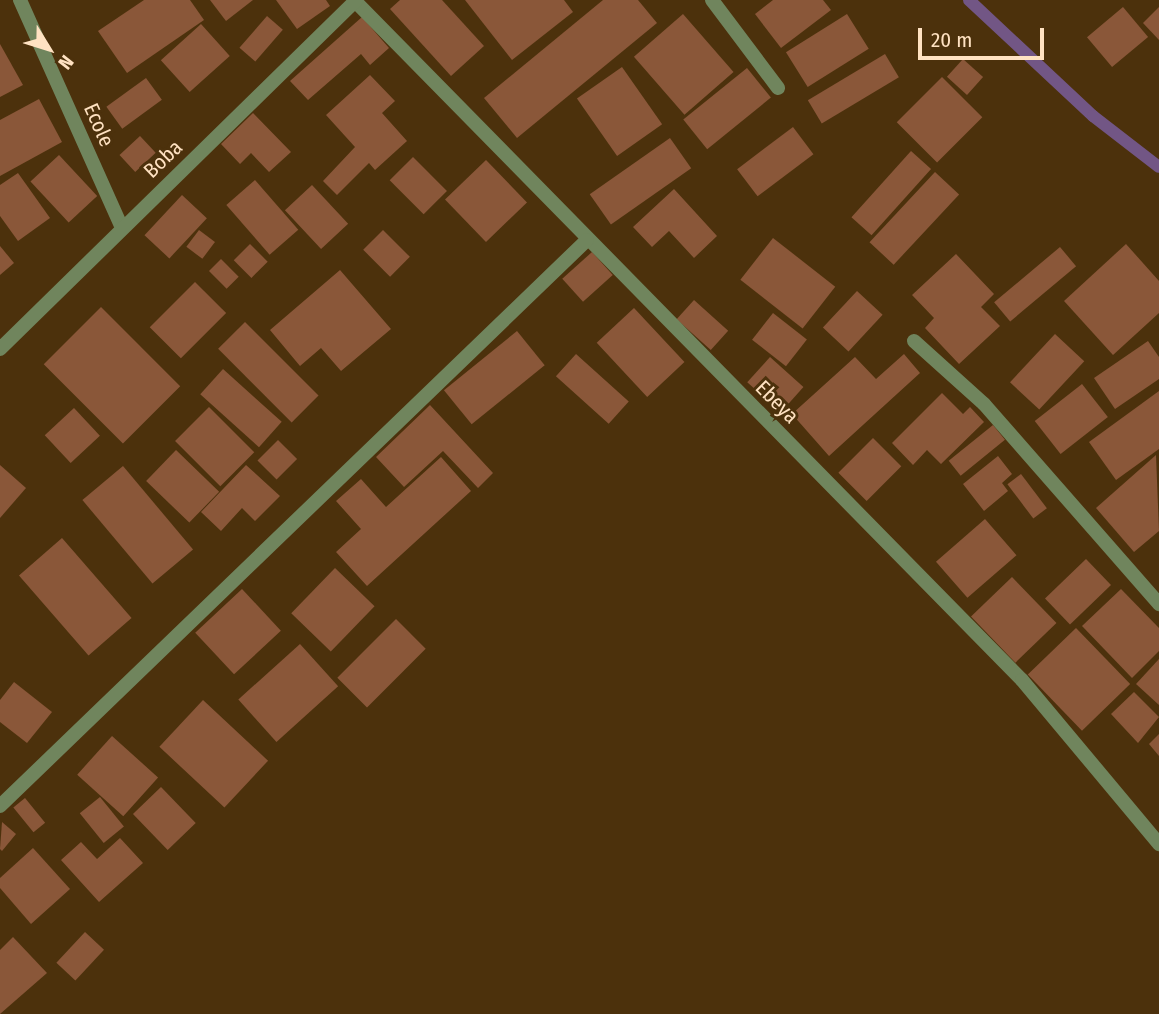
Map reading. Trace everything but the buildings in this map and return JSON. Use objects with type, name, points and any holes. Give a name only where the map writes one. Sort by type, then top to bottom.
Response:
[{"type":"street","name":"Ecole","points":[[20,0],[122,228]]},
{"type":"street","name":"Boba","points":[[0,349],[355,0]]},
{"type":"street","name":"Ebeya","points":[[355,0],[587,240],[1022,680],[1159,844]]},
{"type":"street","points":[[712,0],[778,88]]},
{"type":"street","points":[[0,806],[587,240]]},
{"type":"street","points":[[914,341],[984,404],[1159,604]]},
{"type":"waterway","points":[[969,0],[1093,116],[1159,167]]}]
